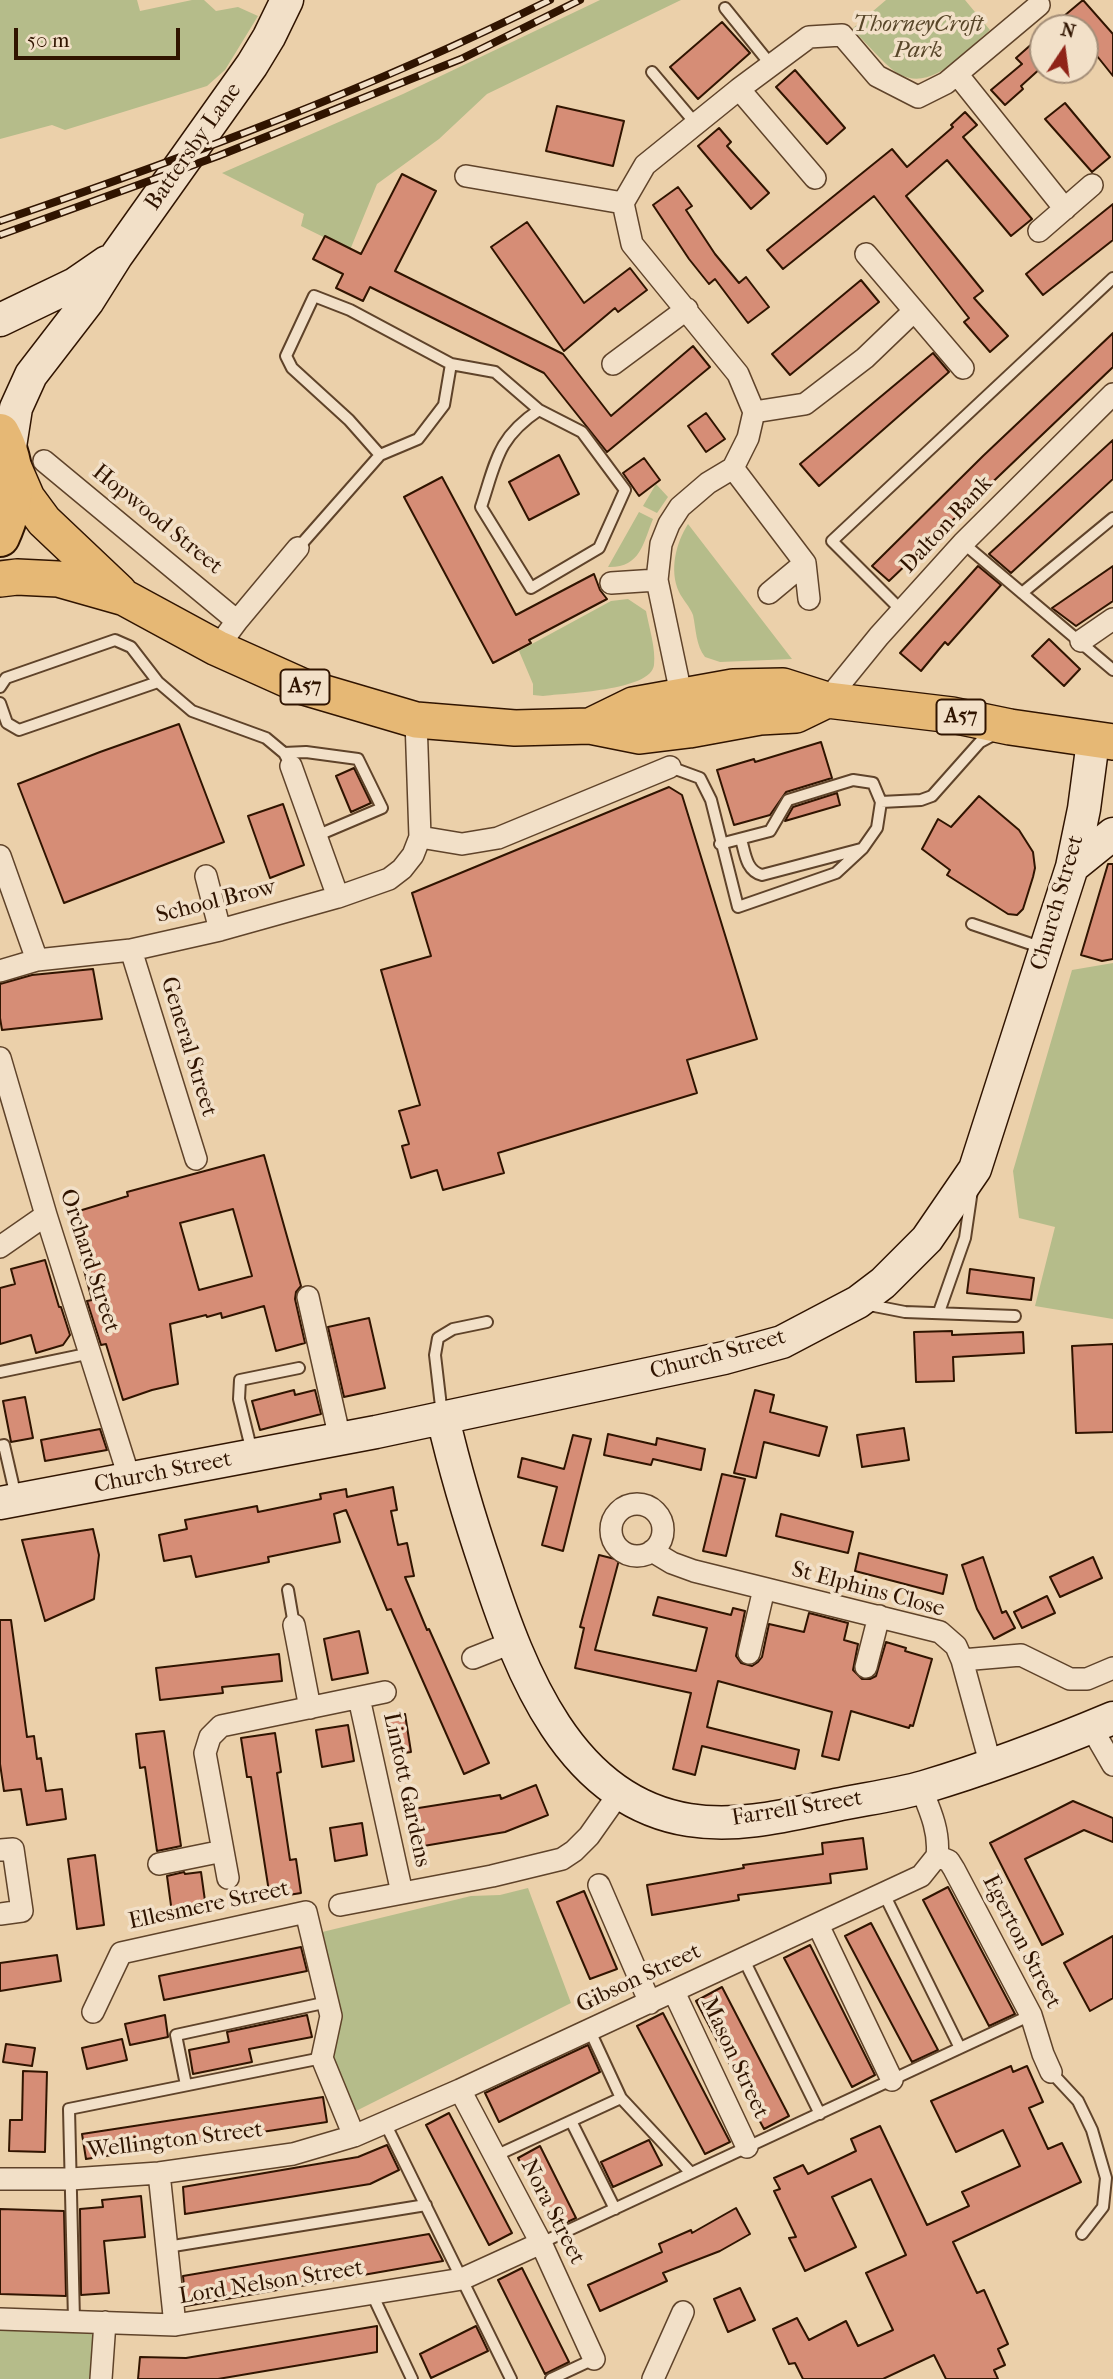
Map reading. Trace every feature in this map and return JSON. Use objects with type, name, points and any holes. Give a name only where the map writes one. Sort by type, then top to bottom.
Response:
[{"type":"highway","points":[[0,537],[9,517],[17,454]]},
{"type":"main road","name":"A57","points":[[17,454],[27,498],[44,521],[125,598]]},
{"type":"main road","name":"A57","points":[[0,579],[58,579],[125,598],[227,634],[304,687],[416,720],[515,728],[590,726],[640,736],[760,717],[796,715],[827,700]]},
{"type":"main road","name":"A57","points":[[590,726],[633,705],[733,687],[783,686],[827,700],[952,715],[1103,741]]},
{"type":"street","name":"Battersby Lane","points":[[17,454],[16,408],[31,375],[88,301],[117,255],[252,65],[288,0]]},
{"type":"street","points":[[689,730],[657,580],[661,544],[680,507],[708,483],[733,468],[748,438],[754,412],[738,374],[632,244],[623,203],[645,165],[809,37],[842,35],[877,76],[918,97],[946,83],[1040,5]]},
{"type":"street","points":[[957,74],[1065,208]]},
{"type":"street","points":[[739,89],[815,178]]},
{"type":"street","points":[[466,176],[623,203]]},
{"type":"street","points":[[1039,231],[1093,186]]},
{"type":"street","points":[[866,254],[963,368]]},
{"type":"street","name":"Battersby Lane","points":[[0,320],[75,284],[117,255]]},
{"type":"street","points":[[612,364],[687,309]]},
{"type":"street","points":[[754,412],[805,404],[865,358],[914,311]]},
{"type":"street","name":"Dalton Bank","points":[[827,700],[879,636],[963,543],[1113,394]]},
{"type":"street","name":"Hopwood Street","points":[[17,454],[227,634]]},
{"type":"street","points":[[733,468],[805,563],[809,599]]},
{"type":"street","points":[[227,634],[298,548]]},
{"type":"street","points":[[769,593],[805,563]]},
{"type":"street","points":[[611,583],[657,580]]},
{"type":"street","points":[[1081,641],[1113,619]]},
{"type":"street","points":[[416,720],[420,837],[462,844],[498,838],[670,767]]},
{"type":"street","name":"Church Street","points":[[8,1502],[340,1439],[724,1358],[782,1342],[858,1302],[883,1283],[927,1239],[975,1169],[1072,867],[1084,809],[1103,741]]},
{"type":"street","points":[[287,760],[338,897]]},
{"type":"street","points":[[1072,867],[1113,834]]},
{"type":"street","name":"School Brow","points":[[0,971],[37,960],[131,950],[220,930],[338,897],[389,879],[402,869],[413,855],[420,837]]},
{"type":"street","points":[[0,856],[37,960]]},
{"type":"street","points":[[206,876],[220,930]]},
{"type":"street","name":"General Street","points":[[131,950],[196,1158]]},
{"type":"street","name":"Orchard Street","points":[[0,1058],[46,1215],[130,1480]]},
{"type":"street","points":[[0,1247],[46,1215]]},
{"type":"street","points":[[308,1297],[340,1439]]},
{"type":"street","name":"Farrell Street","points":[[443,1418],[461,1491],[511,1643],[538,1698],[554,1724],[587,1764],[620,1792],[645,1807],[689,1820],[757,1821],[921,1788],[990,1766],[1102,1722]]},
{"type":"street","name":"St Elphins Close","points":[[652,1551],[694,1571],[940,1632],[956,1647],[962,1660],[990,1766]]},
{"type":"street","name":"St Elphins Close","points":[[749,1653],[764,1589]]},
{"type":"street","points":[[866,1667],[879,1616]]},
{"type":"street","points":[[294,1625],[310,1708]]},
{"type":"street","points":[[473,1658],[511,1643]]},
{"type":"street","points":[[962,1660],[1021,1655],[1070,1679],[1087,1679],[1113,1668]]},
{"type":"street","name":"Lintott Gardens","points":[[228,1878],[205,1753],[210,1737],[221,1726],[385,1692]]},
{"type":"street","name":"Lintott Gardens","points":[[359,1698],[402,1894]]},
{"type":"street","points":[[1102,1722],[1113,1765]]},
{"type":"street","points":[[921,1788],[936,1828],[937,1856]]},
{"type":"street","points":[[340,1905],[492,1876],[562,1859],[589,1836],[620,1792]]},
{"type":"street","points":[[0,1850],[13,1849],[22,1911],[0,1914]]},
{"type":"street","points":[[159,1864],[223,1851]]},
{"type":"street","name":"Gibson Street","points":[[354,2136],[590,2031],[921,1877],[937,1856]]},
{"type":"street","name":"Egerton Street","points":[[937,1856],[949,1861],[954,1869],[1031,2015],[1051,2072]]},
{"type":"street","points":[[600,1885],[650,2003]]},
{"type":"street","name":"Ellesmere Street","points":[[93,2012],[121,1953],[306,1912],[331,2016],[321,2058]]},
{"type":"street","points":[[818,1925],[892,2080]]},
{"type":"street","name":"Mason Street","points":[[674,1992],[747,2147]]},
{"type":"street","points":[[321,2058],[354,2136]]},
{"type":"street","name":"Nora Street","points":[[460,2090],[541,2243],[594,2359]]},
{"type":"street","name":"Wellington Street","points":[[0,2179],[71,2179],[159,2173],[293,2154],[354,2136]]},
{"type":"street","points":[[159,2173],[175,2326]]},
{"type":"street","name":"Lord Nelson Street","points":[[0,2319],[175,2326],[462,2278],[541,2243]]},
{"type":"street","points":[[653,2379],[683,2312]]},
{"type":"street","points":[[100,2379],[105,2322]]},
{"type":"lane","points":[[725,8],[771,65]]},
{"type":"lane","points":[[652,72],[696,124]]},
{"type":"lane","points":[[903,612],[832,541],[1113,278]]},
{"type":"lane","points":[[380,455],[349,419],[292,368],[286,356],[314,296],[351,310],[451,364],[495,372],[539,410],[582,432],[625,490],[599,548],[531,589],[481,507],[500,448],[518,424],[539,410]]},
{"type":"lane","points":[[298,548],[380,455],[418,439],[444,405],[451,364]]},
{"type":"lane","points":[[1022,593],[1113,519]]},
{"type":"lane","points":[[963,543],[1113,670]]},
{"type":"lane","points":[[0,687],[6,678],[115,640],[131,647],[158,682],[192,711],[266,738],[287,760],[306,752],[358,760],[382,808],[316,836]]},
{"type":"lane","points":[[0,703],[7,723],[19,730],[158,682]]},
{"type":"lane","points":[[881,802],[921,800],[932,796],[980,741],[1010,727]]},
{"type":"lane","points":[[670,767],[700,778],[711,800],[720,844],[738,906],[836,873],[863,848],[877,828],[881,802],[873,783],[853,780],[788,800],[769,831],[720,844]]},
{"type":"lane","points":[[741,839],[750,867],[754,873],[762,875],[863,848]]},
{"type":"lane","points":[[972,924],[1046,949]]},
{"type":"lane","points":[[939,1312],[965,1238],[975,1169]]},
{"type":"lane","points":[[858,1302],[905,1312],[1015,1316]]},
{"type":"lane","points":[[443,1418],[435,1355],[438,1338],[453,1328],[487,1322]]},
{"type":"lane","points":[[0,1372],[91,1353]]},
{"type":"lane","points":[[253,1456],[239,1399],[240,1380],[299,1368]]},
{"type":"lane","points":[[0,1446],[4,1445],[8,1502]]},
{"type":"lane","points":[[288,1590],[294,1625]]},
{"type":"lane","points":[[884,1894],[960,2048]]},
{"type":"lane","points":[[744,1959],[820,2114]]},
{"type":"lane","points":[[186,2085],[176,2035],[328,2002]]},
{"type":"lane","points":[[541,2243],[1031,2015]]},
{"type":"lane","points":[[590,2031],[621,2098],[691,2174]]},
{"type":"lane","points":[[74,2320],[69,2109],[321,2058]]},
{"type":"lane","name":"Egerton Street","points":[[1051,2072],[1078,2101],[1092,2130],[1106,2178],[1103,2207],[1082,2234]]},
{"type":"lane","points":[[495,2156],[621,2098]]},
{"type":"lane","points":[[571,2121],[615,2208]]},
{"type":"lane","points":[[385,2123],[511,2379]]},
{"type":"lane","points":[[167,2247],[426,2206]]},
{"type":"lane","points":[[372,2294],[412,2379]]},
{"type":"lane","points":[[551,2379],[594,2359]]},
{"type":"green space","points":[[0,0],[137,0],[140,11],[204,0],[216,11],[238,7],[258,16],[225,70],[207,86],[65,130],[52,125],[0,139]]},
{"type":"green space","points":[[600,0],[681,0],[487,94],[439,139],[377,184],[350,250],[301,226],[304,214],[222,173],[403,94]]},
{"type":"green space","name":"ThorneyCroft Park","points":[[886,0],[965,0],[990,30],[949,66],[924,78],[912,78],[894,71],[852,29]]},
{"type":"green space","points":[[656,484],[668,497],[657,513],[643,506]]},
{"type":"green space","points":[[639,512],[653,519],[639,553],[627,563],[608,567]]},
{"type":"green space","points":[[688,524],[792,659],[720,662],[705,657],[698,643],[693,615],[679,592],[674,575],[677,548]]},
{"type":"green space","points":[[628,599],[646,611],[654,652],[654,665],[649,674],[606,689],[533,695],[533,684],[519,651],[611,601]]},
{"type":"green space","points":[[1113,963],[1113,1319],[1035,1306],[1055,1227],[1019,1218],[1013,1171],[1072,970]]},
{"type":"green space","points":[[528,1888],[571,2003],[356,2111],[348,2106],[334,2077],[314,1934],[471,1896],[500,1895]]},
{"type":"green space","points":[[0,2319],[105,2322],[101,2379],[0,2379]]},
{"type":"building","points":[[1083,0],[1095,14],[1066,14]]},
{"type":"building","points":[[1099,18],[1113,34],[1113,76],[1099,58]]},
{"type":"building","points":[[722,22],[750,53],[698,99],[670,67]]},
{"type":"building","points":[[1029,46],[1029,79],[1021,86],[1023,89],[1005,105],[991,90],[1022,64],[1016,58]]},
{"type":"building","points":[[795,70],[845,128],[827,144],[776,87]]},
{"type":"building","points":[[1065,103],[1110,157],[1092,172],[1045,119]]},
{"type":"building","points":[[557,106],[624,121],[613,166],[546,151]]},
{"type":"building","points":[[965,112],[977,125],[963,137],[1032,219],[1011,236],[947,160],[906,196],[983,291],[974,298],[1008,336],[990,352],[964,322],[969,318],[874,196],[783,269],[767,250],[892,149],[907,167],[953,127],[951,125]]},
{"type":"building","points":[[719,128],[731,142],[727,146],[769,193],[751,209],[698,146]]},
{"type":"building","points":[[402,174],[436,191],[395,271],[563,354],[611,416],[693,346],[710,367],[607,452],[544,373],[370,287],[363,301],[336,288],[343,274],[313,259],[325,236],[361,254]]},
{"type":"building","points":[[678,187],[692,206],[686,210],[715,254],[739,283],[746,277],[769,307],[748,323],[715,279],[709,284],[653,205]]},
{"type":"building","points":[[1113,204],[1113,240],[1043,295],[1026,274]]},
{"type":"building","points":[[527,222],[584,303],[630,268],[647,290],[618,312],[615,308],[564,351],[491,247]]},
{"type":"building","points":[[861,280],[879,302],[790,375],[772,354]]},
{"type":"building","points":[[1113,333],[1113,367],[889,581],[872,566],[983,456]]},
{"type":"building","points":[[933,353],[949,372],[819,486],[800,464]]},
{"type":"building","points":[[706,413],[725,439],[706,452],[688,426]]},
{"type":"building","points":[[1113,440],[1113,479],[1011,573],[989,554]]},
{"type":"building","points":[[559,455],[579,494],[529,520],[509,482]]},
{"type":"building","points":[[644,458],[660,480],[639,496],[623,473]]},
{"type":"building","points":[[442,477],[516,615],[594,574],[607,599],[529,640],[531,643],[493,663],[404,497]]},
{"type":"building","points":[[978,566],[1001,585],[948,645],[945,642],[921,671],[900,653]]},
{"type":"building","points":[[1113,566],[1113,601],[1076,626],[1052,608]]},
{"type":"building","points":[[1049,639],[1080,669],[1064,686],[1032,656]]},
{"type":"building","points":[[179,724],[224,842],[64,903],[18,784]]},
{"type":"building","points":[[821,742],[832,778],[786,792],[770,815],[734,825],[717,770],[754,759],[755,762]]},
{"type":"building","points":[[354,768],[371,803],[351,812],[336,776]]},
{"type":"building","points":[[669,787],[682,795],[757,1039],[687,1060],[697,1093],[498,1153],[504,1173],[443,1190],[437,1170],[411,1178],[402,1146],[409,1144],[399,1111],[420,1105],[381,970],[431,956],[412,893]]},
{"type":"building","points":[[837,793],[840,805],[785,821],[793,807]]},
{"type":"building","points":[[979,796],[1019,830],[1033,852],[1033,877],[1023,909],[1017,915],[1008,914],[947,875],[950,870],[922,849],[938,819],[951,827]]},
{"type":"building","points":[[283,804],[304,865],[270,878],[248,816]]},
{"type":"building","points":[[1108,864],[1113,864],[1113,959],[1102,961],[1081,955]]},
{"type":"building","points":[[93,969],[102,1019],[2,1030],[0,984],[32,975]]},
{"type":"building","points":[[264,1155],[301,1286],[295,1299],[305,1343],[276,1351],[264,1306],[222,1318],[221,1313],[170,1324],[178,1384],[123,1400],[106,1344],[101,1345],[87,1301],[92,1300],[69,1214],[128,1196],[127,1192]],"holes":[[[233,1209],[252,1276],[199,1290],[180,1223]]]},
{"type":"building","points":[[45,1260],[70,1335],[63,1345],[36,1353],[31,1335],[0,1344],[0,1288],[15,1284],[11,1269]]},
{"type":"building","points":[[970,1269],[1034,1278],[1031,1300],[967,1293]]},
{"type":"building","points":[[369,1318],[385,1388],[344,1397],[328,1327]]},
{"type":"building","points":[[952,1331],[952,1335],[1023,1332],[1024,1353],[953,1357],[954,1381],[916,1382],[914,1332]]},
{"type":"building","points":[[1113,1344],[1113,1432],[1076,1433],[1072,1346]]},
{"type":"building","points":[[294,1390],[295,1395],[315,1390],[321,1414],[260,1430],[252,1401]]},
{"type":"building","points":[[755,1390],[774,1395],[770,1412],[827,1427],[819,1456],[764,1442],[756,1478],[734,1473]]},
{"type":"building","points":[[25,1397],[33,1438],[11,1442],[3,1401]]},
{"type":"building","points":[[904,1428],[909,1460],[862,1467],[857,1435]]},
{"type":"building","points":[[100,1429],[107,1450],[45,1461],[41,1440]]},
{"type":"building","points":[[608,1434],[656,1445],[657,1438],[705,1449],[701,1470],[653,1459],[651,1465],[604,1455]]},
{"type":"building","points":[[573,1435],[591,1439],[563,1551],[542,1545],[557,1487],[518,1477],[522,1458],[564,1469]]},
{"type":"building","points":[[722,1474],[745,1479],[726,1556],[703,1551]]},
{"type":"building","points":[[393,1487],[397,1510],[391,1511],[398,1545],[407,1543],[414,1576],[405,1577],[489,1763],[464,1774],[391,1609],[387,1610],[346,1510],[334,1514],[340,1542],[268,1557],[269,1562],[196,1577],[191,1556],[164,1561],[159,1535],[187,1529],[185,1520],[257,1506],[258,1512],[321,1499],[320,1494],[346,1489],[347,1497]]},
{"type":"building","points":[[781,1514],[853,1532],[848,1553],[776,1536]]},
{"type":"building","points":[[93,1529],[99,1555],[94,1599],[45,1621],[22,1540]]},
{"type":"building","points":[[859,1553],[947,1575],[943,1594],[855,1571]]},
{"type":"building","points":[[599,1555],[619,1560],[595,1650],[696,1671],[707,1628],[653,1615],[658,1597],[731,1615],[733,1608],[745,1611],[736,1656],[741,1663],[752,1666],[762,1657],[769,1624],[804,1632],[809,1613],[848,1623],[844,1640],[858,1644],[853,1670],[862,1679],[876,1676],[886,1642],[932,1659],[913,1726],[910,1725],[909,1728],[851,1711],[839,1760],[822,1756],[832,1712],[718,1681],[707,1727],[799,1750],[795,1769],[702,1746],[695,1775],[673,1769],[691,1693],[575,1668],[584,1628],[580,1627]]},
{"type":"building","points":[[983,1557],[1002,1613],[1006,1611],[1015,1628],[994,1639],[977,1609],[962,1565]]},
{"type":"building","points":[[1093,1557],[1102,1578],[1060,1597],[1050,1577]]},
{"type":"building","points":[[1047,1596],[1055,1613],[1022,1628],[1014,1612]]},
{"type":"building","points":[[0,1620],[11,1620],[27,1737],[34,1736],[37,1759],[41,1758],[46,1791],[62,1789],[66,1819],[27,1825],[21,1789],[4,1791],[0,1764]]},
{"type":"building","points":[[359,1631],[368,1673],[332,1680],[324,1639]]},
{"type":"building","points":[[279,1654],[282,1681],[222,1687],[223,1693],[160,1700],[156,1668]]},
{"type":"building","points":[[405,1714],[411,1752],[392,1755],[386,1718]]},
{"type":"building","points":[[348,1725],[354,1761],[322,1767],[316,1730]]},
{"type":"building","points":[[164,1731],[181,1846],[157,1851],[145,1767],[140,1768],[136,1734]]},
{"type":"building","points":[[275,1733],[281,1772],[277,1773],[290,1860],[296,1859],[301,1893],[270,1898],[251,1777],[247,1777],[241,1738]]},
{"type":"building","points":[[536,1785],[548,1815],[505,1832],[412,1848],[406,1810],[500,1795],[501,1799]]},
{"type":"building","points":[[1073,1801],[1113,1818],[1113,1842],[1084,1830],[1025,1859],[1063,1934],[1042,1945],[990,1843]]},
{"type":"building","points":[[362,1823],[367,1855],[335,1861],[330,1828]]},
{"type":"building","points":[[863,1838],[867,1869],[830,1874],[831,1883],[738,1895],[739,1900],[652,1915],[647,1885],[744,1868],[743,1865],[823,1854],[822,1843]]},
{"type":"building","points":[[95,1855],[104,1925],[77,1929],[68,1859]]},
{"type":"building","points":[[201,1872],[206,1908],[172,1913],[167,1876]]},
{"type":"building","points":[[948,1887],[1015,2014],[989,2026],[923,1900]]},
{"type":"building","points":[[584,1891],[617,1969],[590,1979],[557,1902]]},
{"type":"building","points":[[871,1923],[938,2050],[912,2062],[845,1936]]},
{"type":"building","points":[[1113,1936],[1113,1998],[1090,2011],[1064,1963]]},
{"type":"building","points":[[810,1945],[875,2075],[852,2087],[784,1958]]},
{"type":"building","points":[[301,1947],[307,1971],[164,2000],[159,1976]]},
{"type":"building","points":[[57,1955],[61,1981],[0,1991],[0,1963]]},
{"type":"building","points":[[722,1987],[789,2116],[764,2129],[696,2001]]},
{"type":"building","points":[[663,2013],[730,2142],[705,2154],[637,2026]]},
{"type":"building","points":[[165,2015],[168,2037],[130,2045],[125,2024]]},
{"type":"building","points":[[307,2015],[312,2037],[249,2049],[252,2062],[193,2074],[189,2050],[229,2042],[227,2032]]},
{"type":"building","points":[[122,2039],[127,2060],[87,2069],[82,2048]]},
{"type":"building","points":[[6,2044],[35,2048],[32,2066],[3,2062]]},
{"type":"building","points":[[588,2045],[600,2072],[499,2122],[485,2093]]},
{"type":"building","points":[[1011,2066],[1013,2072],[1027,2066],[1043,2102],[1029,2108],[1048,2149],[1062,2143],[1081,2182],[953,2242],[977,2293],[984,2290],[1008,2344],[998,2349],[1005,2365],[994,2370],[998,2379],[946,2379],[934,2355],[883,2379],[803,2379],[795,2363],[789,2364],[773,2329],[797,2318],[809,2340],[846,2321],[858,2346],[893,2330],[866,2273],[906,2255],[871,2179],[832,2197],[856,2247],[805,2271],[789,2238],[796,2237],[774,2191],[780,2189],[774,2178],[803,2165],[808,2174],[856,2151],[851,2139],[880,2126],[927,2225],[969,2206],[962,2192],[1020,2166],[1003,2130],[956,2152],[931,2101]]},
{"type":"building","points":[[23,2071],[47,2072],[45,2152],[9,2151],[10,2120],[22,2120]]},
{"type":"building","points":[[323,2097],[327,2122],[86,2159],[82,2134]]},
{"type":"building","points":[[449,2113],[512,2233],[489,2245],[426,2125]]},
{"type":"building","points":[[649,2140],[662,2165],[613,2187],[601,2162]]},
{"type":"building","points":[[387,2145],[399,2170],[370,2184],[185,2214],[183,2187],[358,2157]]},
{"type":"building","points":[[540,2146],[576,2218],[554,2228],[518,2158]]},
{"type":"building","points":[[141,2196],[145,2237],[104,2241],[109,2293],[81,2295],[80,2209],[103,2207],[102,2200]]},
{"type":"building","points":[[736,2208],[750,2234],[720,2251],[663,2273],[667,2281],[600,2311],[588,2285],[662,2252],[659,2244],[691,2230],[692,2233]]},
{"type":"building","points":[[0,2209],[64,2211],[66,2296],[0,2294]]},
{"type":"building","points":[[429,2234],[443,2261],[186,2306],[183,2276]]},
{"type":"building","points":[[522,2268],[569,2362],[545,2374],[498,2280]]},
{"type":"building","points":[[740,2288],[755,2320],[728,2332],[714,2299]]},
{"type":"building","points":[[377,2326],[377,2352],[218,2379],[138,2379],[140,2357],[186,2358]]},
{"type":"building","points":[[476,2326],[488,2351],[431,2378],[420,2354]]},
{"type":"railway","points":[[0,221],[140,172],[348,92],[550,0]]},
{"type":"railway","points":[[0,235],[218,156],[461,59],[580,0]]}]
